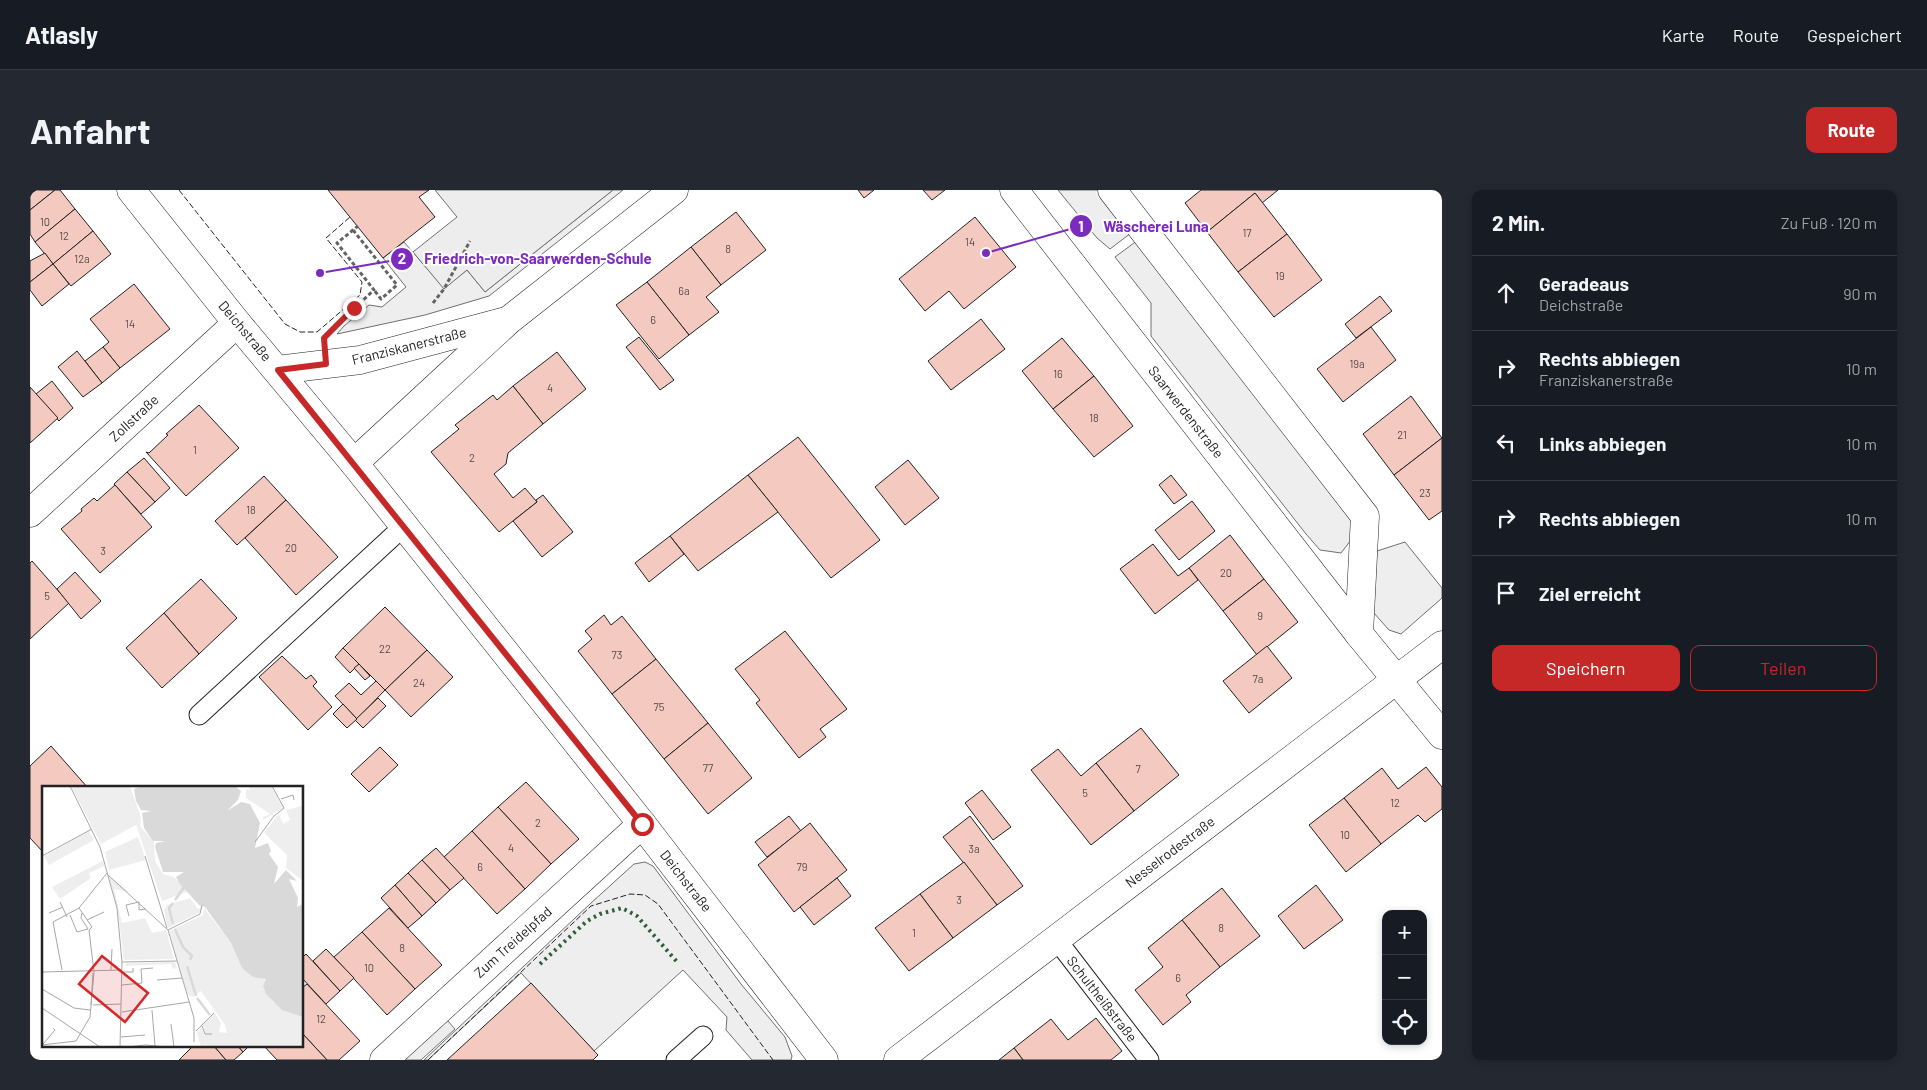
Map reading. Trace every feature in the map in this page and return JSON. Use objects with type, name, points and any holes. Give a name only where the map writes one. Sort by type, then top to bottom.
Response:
[{"type":"street","name":"Deichstraße","points":[[131,190],[237,323],[354,463],[642,824],[824,1060]]},
{"type":"street","name":"Franziskanerstraße","points":[[354,463],[509,320],[674,190]]},
{"type":"street","name":"Saarwerdenstraße","points":[[1014,190],[1359,634],[1442,735]]},
{"type":"street","points":[[1112,190],[1364,516],[1359,634]]},
{"type":"street","name":"Franziskanerstraße","points":[[278,370],[360,360],[509,320]]},
{"type":"street","name":"Zollstraße","points":[[30,513],[237,323]]},
{"type":"street","name":"Nesselrodestraße","points":[[898,1060],[1442,645]]},
{"type":"street","name":"Zum Treidelpfad","points":[[384,1060],[642,824]]},
{"type":"lane","points":[[198,715],[404,526]]},
{"type":"lane","name":"Schultheißstraße","points":[[1056,939],[1149,1060]]},
{"type":"lane","points":[[676,1060],[703,1036]]},
{"type":"path","points":[[353,230],[397,284],[381,298],[337,243],[353,230],[358,226]]},
{"type":"path","points":[[398,349],[444,289],[470,241]]},
{"type":"path","points":[[326,364],[324,338],[326,334],[374,290]]},
{"type":"shaded area","points":[[435,190],[613,190],[485,292],[467,270],[444,289],[413,252],[457,217]]},
{"type":"shaded area","points":[[613,190],[623,190],[489,296],[425,315],[337,334],[369,305],[382,307],[406,287],[383,258],[404,242],[444,288],[467,270],[485,292]]},
{"type":"shaded area","points":[[1058,190],[1098,190],[1131,233],[1110,249],[1097,238]]},
{"type":"shaded area","points":[[1138,240],[1351,514],[1354,536],[1341,553],[1320,550],[1151,336],[1151,303],[1115,257]]},
{"type":"shaded area","points":[[1405,542],[1442,588],[1442,598],[1401,634],[1389,630],[1373,612],[1377,551]]},
{"type":"shaded area","points":[[645,862],[653,866],[741,984],[785,1037],[792,1056],[791,1060],[752,1060],[726,1030],[727,1017],[683,970],[594,1051],[521,973],[428,1060],[424,1060],[634,864]]},
{"type":"shaded area","points":[[447,1020],[455,1029],[421,1060],[404,1060]]},
{"type":"building","points":[[30,190],[55,190],[30,210]]},
{"type":"building","points":[[55,190],[60,190],[75,209],[35,242],[30,234],[30,210]]},
{"type":"building","points":[[328,190],[429,190],[419,197],[435,217],[383,258]]},
{"type":"building","points":[[858,190],[874,190],[864,198]]},
{"type":"building","points":[[923,190],[945,190],[932,200]]},
{"type":"building","points":[[1201,190],[1278,190],[1262,203],[1255,193],[1207,232],[1185,203]]},
{"type":"building","points":[[1255,193],[1287,234],[1238,272],[1207,232]]},
{"type":"building","points":[[75,209],[93,231],[53,264],[35,242]]},
{"type":"building","points":[[736,212],[766,250],[721,285],[691,247]]},
{"type":"building","points":[[975,217],[1016,267],[964,309],[949,291],[925,311],[899,279]]},
{"type":"building","points":[[93,231],[111,254],[71,286],[53,264]]},
{"type":"building","points":[[1287,234],[1322,280],[1274,317],[1238,272]]},
{"type":"building","points":[[691,247],[721,285],[706,297],[719,312],[689,335],[647,282]]},
{"type":"building","points":[[45,253],[53,264],[30,282],[30,261]]},
{"type":"building","points":[[53,264],[69,284],[42,306],[30,290],[30,282]]},
{"type":"building","points":[[647,282],[689,335],[659,359],[616,305]]},
{"type":"building","points":[[134,284],[170,329],[120,368],[103,347],[109,342],[90,319]]},
{"type":"building","points":[[1380,296],[1392,311],[1356,338],[1345,324]]},
{"type":"building","points":[[981,319],[1005,349],[951,390],[928,361]]},
{"type":"building","points":[[1371,327],[1396,360],[1343,402],[1317,369]]},
{"type":"building","points":[[639,337],[674,380],[660,390],[626,347]]},
{"type":"building","points":[[1062,338],[1094,376],[1053,409],[1022,371]]},
{"type":"building","points":[[103,347],[120,368],[102,383],[85,361]]},
{"type":"building","points":[[77,351],[102,383],[83,397],[58,367]]},
{"type":"building","points":[[557,352],[586,389],[543,424],[513,386]]},
{"type":"building","points":[[1094,376],[1133,426],[1094,457],[1053,409]]},
{"type":"building","points":[[52,381],[73,408],[59,421],[36,394]]},
{"type":"building","points":[[513,386],[543,424],[508,453],[506,464],[494,474],[513,498],[525,488],[537,502],[499,532],[431,452],[459,429],[455,425],[493,395],[497,400]]},
{"type":"building","points":[[30,387],[58,418],[30,443]]},
{"type":"building","points":[[1411,396],[1442,438],[1394,475],[1363,434]]},
{"type":"building","points":[[199,405],[239,448],[186,496],[146,452],[149,453],[168,435],[166,434]]},
{"type":"building","points":[[798,437],[880,540],[831,578],[748,475]]},
{"type":"building","points":[[1442,438],[1442,511],[1429,520],[1394,475]]},
{"type":"building","points":[[144,458],[170,488],[155,502],[127,472]]},
{"type":"building","points":[[908,460],[939,498],[905,525],[875,487]]},
{"type":"building","points":[[127,472],[155,502],[141,514],[114,484]]},
{"type":"building","points":[[748,475],[778,512],[698,571],[670,536]]},
{"type":"building","points":[[1171,475],[1187,495],[1174,504],[1159,485]]},
{"type":"building","points":[[264,476],[286,500],[237,545],[215,521]]},
{"type":"building","points":[[115,485],[152,527],[100,573],[61,529],[94,498],[97,501]]},
{"type":"building","points":[[543,495],[573,532],[542,557],[513,521]]},
{"type":"building","points":[[286,500],[338,557],[296,595],[245,538]]},
{"type":"building","points":[[1192,501],[1215,531],[1179,560],[1155,530]]},
{"type":"building","points":[[1230,535],[1264,579],[1223,611],[1189,568]]},
{"type":"building","points":[[670,536],[684,554],[649,582],[635,563]]},
{"type":"building","points":[[1153,544],[1178,576],[1189,568],[1198,580],[1155,614],[1120,569]]},
{"type":"building","points":[[32,561],[69,603],[30,639],[30,563]]},
{"type":"building","points":[[75,572],[101,601],[81,619],[57,589]]},
{"type":"building","points":[[201,579],[237,618],[199,654],[164,613]]},
{"type":"building","points":[[1264,579],[1298,622],[1257,655],[1223,611]]},
{"type":"building","points":[[385,607],[427,650],[385,690],[343,648]]},
{"type":"building","points":[[164,613],[199,654],[162,688],[126,648]]},
{"type":"building","points":[[604,615],[611,625],[622,616],[656,659],[612,694],[578,651],[592,639],[585,631]]},
{"type":"building","points":[[785,631],[847,709],[820,729],[826,737],[799,758],[756,703],[760,700],[735,669]]},
{"type":"building","points":[[1267,646],[1292,678],[1249,713],[1223,681]]},
{"type":"building","points":[[343,648],[359,664],[350,673],[335,657]]},
{"type":"building","points":[[427,650],[453,677],[411,717],[385,690]]},
{"type":"building","points":[[282,656],[306,679],[311,675],[317,682],[313,686],[332,707],[308,730],[259,677]]},
{"type":"building","points":[[656,659],[708,723],[664,759],[612,694]]},
{"type":"building","points":[[359,664],[370,676],[365,680],[354,668]]},
{"type":"building","points":[[376,681],[385,690],[357,719],[335,696],[349,683],[361,695]]},
{"type":"building","points":[[378,698],[386,706],[363,728],[355,720]]},
{"type":"building","points":[[343,704],[357,719],[347,728],[333,714]]},
{"type":"building","points":[[708,723],[752,778],[708,814],[664,759]]},
{"type":"building","points":[[1141,728],[1179,775],[1134,811],[1096,763]]},
{"type":"building","points":[[51,746],[86,786],[42,786],[42,851],[30,838],[30,766]]},
{"type":"building","points":[[380,747],[398,765],[369,792],[351,774]]},
{"type":"building","points":[[1058,749],[1081,776],[1096,763],[1134,811],[1091,845],[1031,770]]},
{"type":"building","points":[[1426,767],[1442,787],[1442,809],[1425,822],[1418,815],[1381,844],[1344,798],[1382,768],[1398,789]]},
{"type":"building","points":[[526,782],[579,839],[551,864],[498,807]]},
{"type":"building","points":[[982,790],[1011,827],[993,840],[965,803]]},
{"type":"building","points":[[1344,798],[1381,844],[1346,872],[1309,825]]},
{"type":"building","points":[[498,807],[551,864],[525,889],[472,831]]},
{"type":"building","points":[[789,816],[801,831],[767,857],[755,842]]},
{"type":"building","points":[[970,816],[1023,886],[997,905],[943,837]]},
{"type":"building","points":[[810,823],[847,870],[794,912],[758,865]]},
{"type":"building","points":[[472,831],[525,889],[497,914],[444,857]]},
{"type":"building","points":[[436,848],[464,878],[450,890],[422,860]]},
{"type":"building","points":[[422,860],[450,890],[436,903],[408,873]]},
{"type":"building","points":[[964,862],[997,905],[953,938],[920,894]]},
{"type":"building","points":[[408,873],[436,903],[422,916],[395,885]]},
{"type":"building","points":[[837,878],[851,896],[814,925],[800,907]]},
{"type":"building","points":[[395,885],[422,916],[408,928],[381,898]]},
{"type":"building","points":[[1316,885],[1343,920],[1304,949],[1278,916]]},
{"type":"building","points":[[1222,888],[1260,936],[1220,967],[1182,920]]},
{"type":"building","points":[[920,894],[953,938],[909,971],[875,928]]},
{"type":"building","points":[[389,908],[442,965],[415,989],[362,932]]},
{"type":"building","points":[[1182,920],[1220,967],[1186,995],[1191,1002],[1163,1025],[1135,990],[1163,967],[1148,948]]},
{"type":"building","points":[[362,932],[415,989],[387,1015],[334,957]]},
{"type":"building","points":[[326,949],[354,978],[340,991],[313,961]]},
{"type":"building","points":[[306,954],[340,991],[326,1004],[304,980],[304,956]]},
{"type":"building","points":[[531,983],[598,1055],[593,1060],[447,1060]]},
{"type":"building","points":[[307,984],[360,1041],[339,1060],[327,1060],[304,1035],[304,986]]},
{"type":"building","points":[[1096,1018],[1122,1051],[1111,1060],[1023,1060],[1014,1048],[1051,1019],[1068,1040]]},
{"type":"building","points":[[304,1035],[327,1060],[277,1060],[266,1048],[304,1048]]},
{"type":"building","points":[[191,1048],[216,1048],[226,1060],[179,1060]]},
{"type":"building","points":[[216,1048],[240,1048],[243,1052],[234,1060],[226,1060]]},
{"type":"building","points":[[1014,1048],[1023,1060],[999,1060]]},
{"type":"hedge","points":[[540,964],[587,921],[600,914],[622,908],[637,916],[678,963]]},
{"type":"fence","points":[[179,190],[285,324],[300,332],[317,332],[360,295],[362,282],[326,238],[350,217]]},
{"type":"fence","points":[[428,1060],[591,906],[630,894],[645,895],[658,904],[773,1060]]},
{"type":"place","name":"Wäscherei Luna","points":[[986,253]]},
{"type":"place","name":"Friedrich-von-Saarwerden-Schule","points":[[320,273]]},
{"type":"route","points":[[354,308],[324,338],[326,364],[278,370],[642,824]]}]
